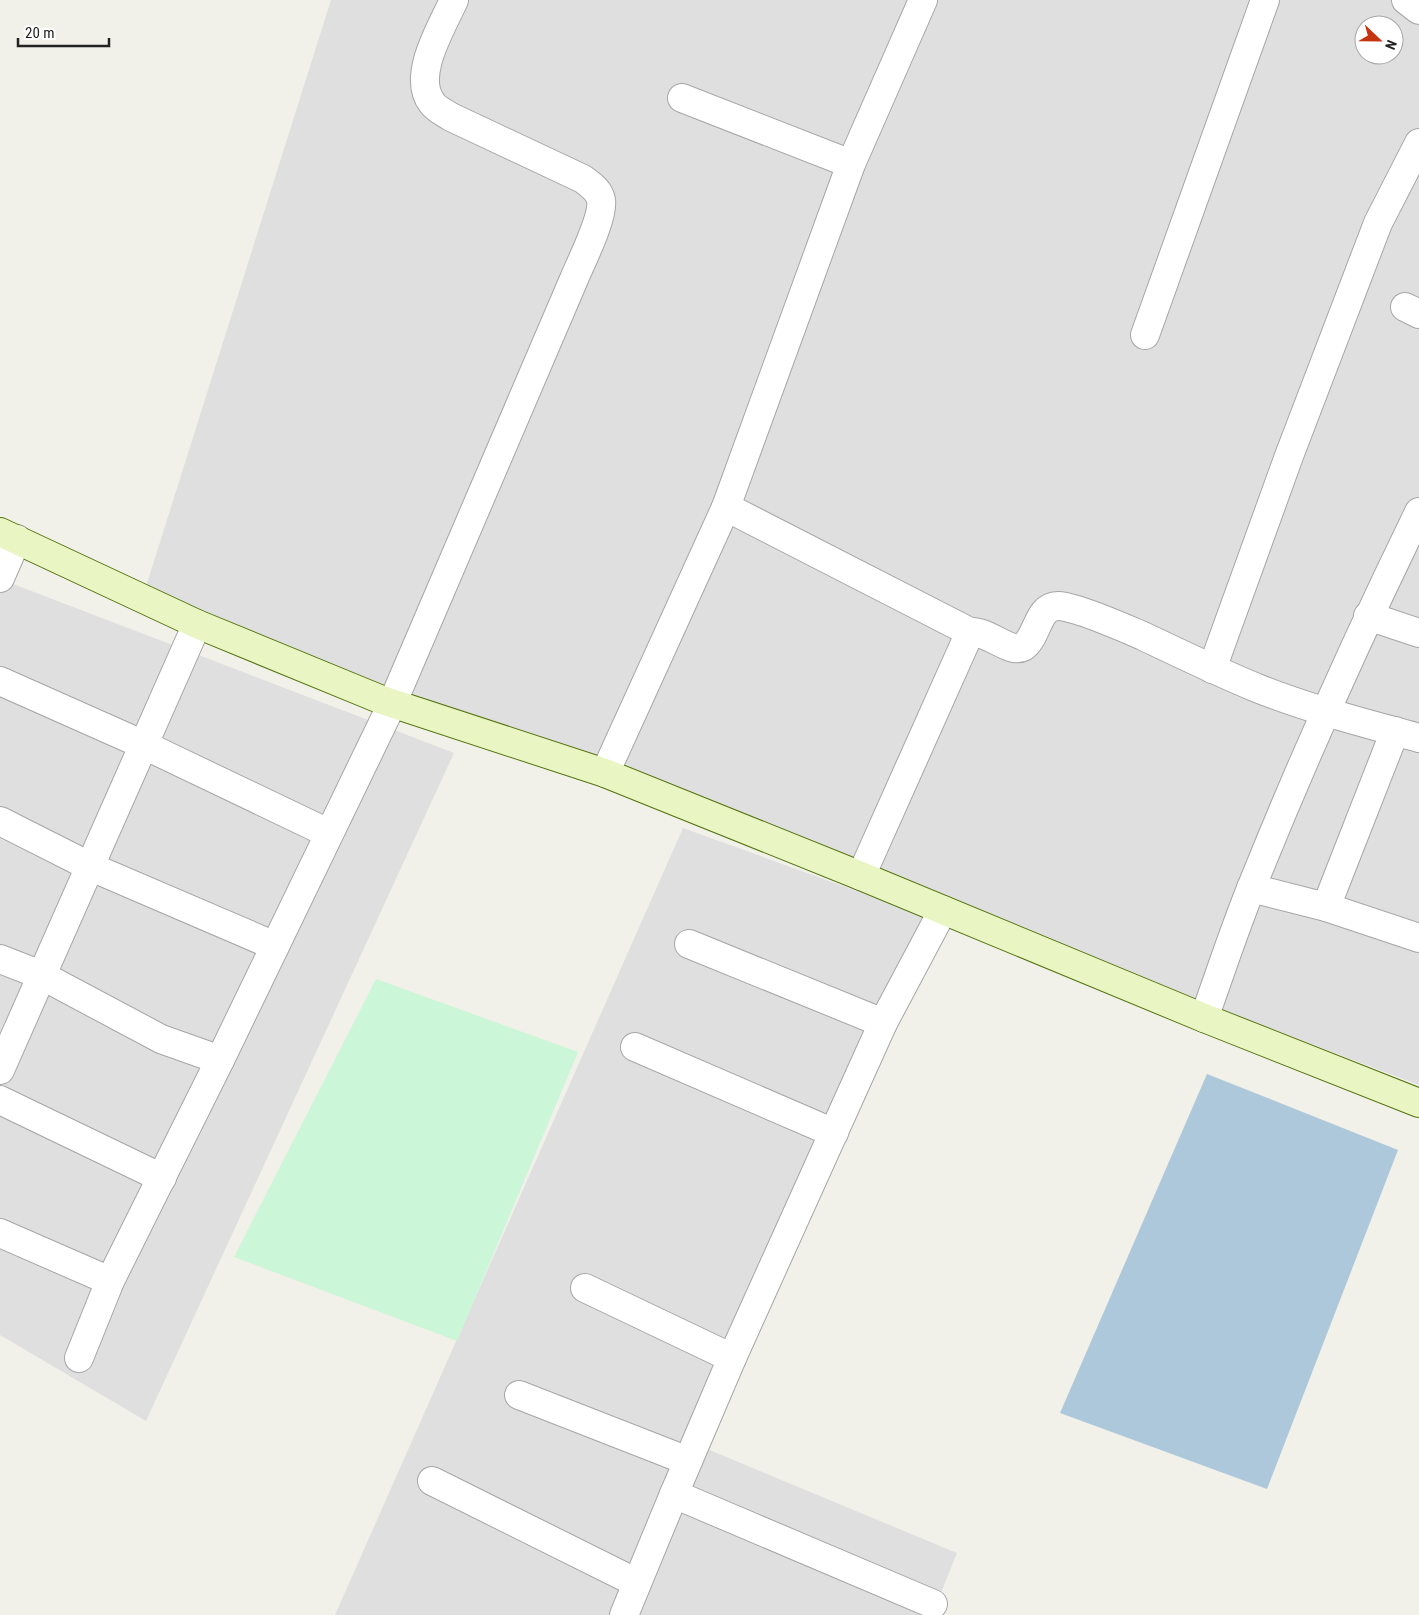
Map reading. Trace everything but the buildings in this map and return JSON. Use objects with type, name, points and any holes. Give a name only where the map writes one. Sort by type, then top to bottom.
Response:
[{"type":"street","points":[[79,1358],[110,1281],[220,1060],[392,704],[574,279],[592,236],[600,210],[601,200],[596,189],[584,179],[451,117],[432,104],[425,90],[424,74],[428,57],[454,0]]},
{"type":"street","points":[[605,773],[726,507],[851,164],[923,0]]},
{"type":"street","points":[[1145,335],[1265,0]]},
{"type":"street","points":[[1406,0],[1419,10]]},
{"type":"street","points":[[682,98],[851,164]]},
{"type":"street","points":[[1212,669],[1289,456],[1378,223],[1419,143]]},
{"type":"street","points":[[726,507],[970,632],[982,633],[1010,647],[1022,647],[1029,641],[1045,611],[1051,607],[1059,606],[1106,619],[1212,669],[1258,688],[1325,711],[1407,735],[1326,907]]},
{"type":"street","points":[[1204,1018],[1251,888],[1325,711],[1368,616],[1419,512]]},
{"type":"street","points":[[0,578],[9,535],[197,624],[392,704],[605,773],[861,876],[1204,1018],[1419,1103]]},
{"type":"street","points":[[1368,616],[1419,633]]},
{"type":"street","points":[[0,1070],[197,624]]},
{"type":"street","points":[[861,876],[970,632]]},
{"type":"street","points":[[0,680],[144,745],[328,834]]},
{"type":"street","points":[[0,821],[91,866],[275,946]]},
{"type":"street","points":[[1251,888],[1326,907],[1419,938]]},
{"type":"street","points":[[432,1481],[634,1605],[674,1494],[732,1358],[883,1023],[943,910]]},
{"type":"street","points":[[689,944],[883,1023]]},
{"type":"street","points":[[0,959],[41,975],[161,1039],[220,1060]]},
{"type":"street","points":[[635,1047],[834,1133]]},
{"type":"street","points":[[0,1100],[162,1178]]},
{"type":"street","points":[[0,1233],[110,1281]]},
{"type":"street","points":[[585,1288],[732,1358]]},
{"type":"street","points":[[519,1395],[688,1462]]},
{"type":"street","points":[[674,1494],[933,1604]]},
{"type":"shaded area","points":[[331,0],[1419,0],[1419,1085],[851,869],[143,596]]},
{"type":"shaded area","points":[[0,579],[454,753],[146,1421],[0,1335]]},
{"type":"shaded area","points":[[683,828],[934,919],[707,1449],[957,1553],[932,1615],[335,1615]]},
{"type":"green space","points":[[376,979],[578,1052],[457,1341],[234,1257]]},
{"type":"water","points":[[1207,1074],[1398,1150],[1267,1489],[1060,1413]]}]
